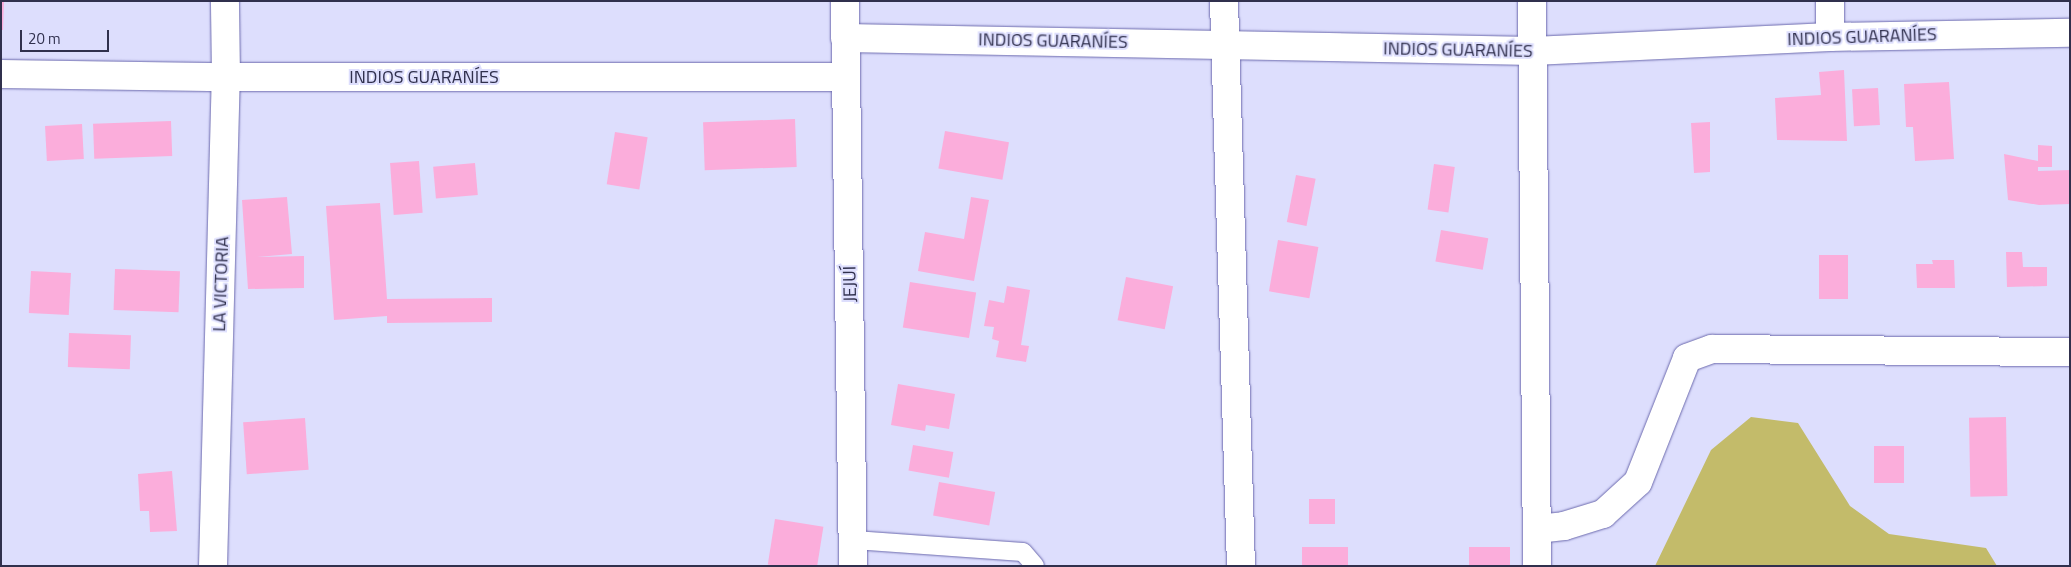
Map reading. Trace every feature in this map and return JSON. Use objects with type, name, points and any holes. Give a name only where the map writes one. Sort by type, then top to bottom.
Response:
[{"type":"street","name":"LA VICTORIA","points":[[213,566],[226,78],[225,1]]},
{"type":"street","name":"JEJUÍ","points":[[845,1],[854,553]]},
{"type":"street","points":[[1224,1],[1227,45],[1241,566]]},
{"type":"street","points":[[1532,1],[1537,566]]},
{"type":"street","points":[[1830,1],[1830,37]]},
{"type":"street","name":"INDIOS GUARANÍES","points":[[845,38],[1533,51],[1830,37],[2070,33]]},
{"type":"street","name":"INDIOS GUARANÍES","points":[[1,74],[226,78],[846,77]]},
{"type":"street","points":[[1537,529],[1564,526],[1603,514],[1638,482],[1686,358],[1712,349],[2070,352]]},
{"type":"lane","points":[[854,553],[1023,552],[1035,566]]},
{"type":"shaded area","points":[[1751,417],[1798,423],[1850,506],[1889,534],[1986,548],[1997,566],[1655,566],[1711,450]]},
{"type":"building","points":[[1,1],[4,1],[3,30],[1,30]]},
{"type":"building","points":[[1844,70],[1847,141],[1777,140],[1775,98],[1821,95],[1819,72]]},
{"type":"building","points":[[1949,82],[1954,159],[1915,161],[1913,127],[1906,127],[1904,84]]},
{"type":"building","points":[[1878,88],[1880,125],[1854,126],[1852,89]]},
{"type":"building","points":[[795,119],[797,167],[705,170],[703,122]]},
{"type":"building","points":[[171,121],[172,156],[94,159],[93,124]]},
{"type":"building","points":[[1710,122],[1710,172],[1694,173],[1691,123]]},
{"type":"building","points":[[82,124],[84,159],[47,161],[45,126]]},
{"type":"building","points":[[945,131],[1009,142],[1002,180],[938,168]]},
{"type":"building","points":[[615,132],[648,137],[639,190],[607,184]]},
{"type":"building","points":[[2038,145],[2052,146],[2052,167],[2038,167],[2038,171],[2070,170],[2070,204],[2039,205],[2008,200],[2004,154],[2038,161]]},
{"type":"building","points":[[419,161],[423,213],[394,215],[390,163]]},
{"type":"building","points":[[475,163],[478,195],[436,199],[433,167]]},
{"type":"building","points":[[1434,164],[1455,167],[1448,212],[1428,210]]},
{"type":"building","points":[[1296,175],[1316,179],[1306,226],[1287,222]]},
{"type":"building","points":[[287,197],[292,254],[257,257],[304,256],[304,288],[248,289],[242,200]]},
{"type":"building","points":[[971,197],[989,200],[974,281],[918,271],[925,232],[964,239]]},
{"type":"building","points":[[380,203],[387,299],[492,298],[492,322],[387,323],[387,316],[334,320],[326,206]]},
{"type":"building","points":[[1441,230],[1488,238],[1483,270],[1435,262]]},
{"type":"building","points":[[1278,240],[1318,247],[1309,298],[1269,291]]},
{"type":"building","points":[[2006,252],[2022,252],[2023,267],[2047,267],[2047,286],[2007,287]]},
{"type":"building","points":[[1819,255],[1848,255],[1848,299],[1819,299]]},
{"type":"building","points":[[1932,260],[1954,260],[1955,288],[1917,288],[1916,264],[1933,264]]},
{"type":"building","points":[[115,269],[180,271],[179,312],[114,310]]},
{"type":"building","points":[[31,271],[71,273],[69,315],[29,313]]},
{"type":"building","points":[[1126,277],[1173,286],[1165,329],[1118,320]]},
{"type":"building","points":[[910,282],[976,292],[969,338],[903,327]]},
{"type":"building","points":[[1007,286],[1030,290],[1021,345],[1029,346],[1026,362],[996,357],[999,341],[992,339],[994,327],[984,326],[989,300],[1004,303]]},
{"type":"building","points":[[69,333],[131,335],[130,369],[68,367]]},
{"type":"building","points":[[898,384],[955,394],[949,429],[926,425],[925,431],[891,425]]},
{"type":"building","points":[[2006,417],[2007,496],[1970,497],[1969,418]]},
{"type":"building","points":[[305,418],[309,470],[247,474],[243,422]]},
{"type":"building","points":[[913,445],[953,452],[949,478],[908,471]]},
{"type":"building","points":[[1874,446],[1904,446],[1904,483],[1874,483]]},
{"type":"building","points":[[172,471],[177,531],[150,532],[149,511],[140,511],[138,474]]},
{"type":"building","points":[[939,482],[995,492],[989,525],[933,515]]},
{"type":"building","points":[[1309,499],[1335,499],[1335,524],[1309,524]]},
{"type":"building","points":[[775,519],[823,527],[817,566],[768,564]]},
{"type":"building","points":[[1302,547],[1348,547],[1348,566],[1302,566]]},
{"type":"building","points":[[1469,547],[1510,547],[1510,566],[1469,566]]}]
